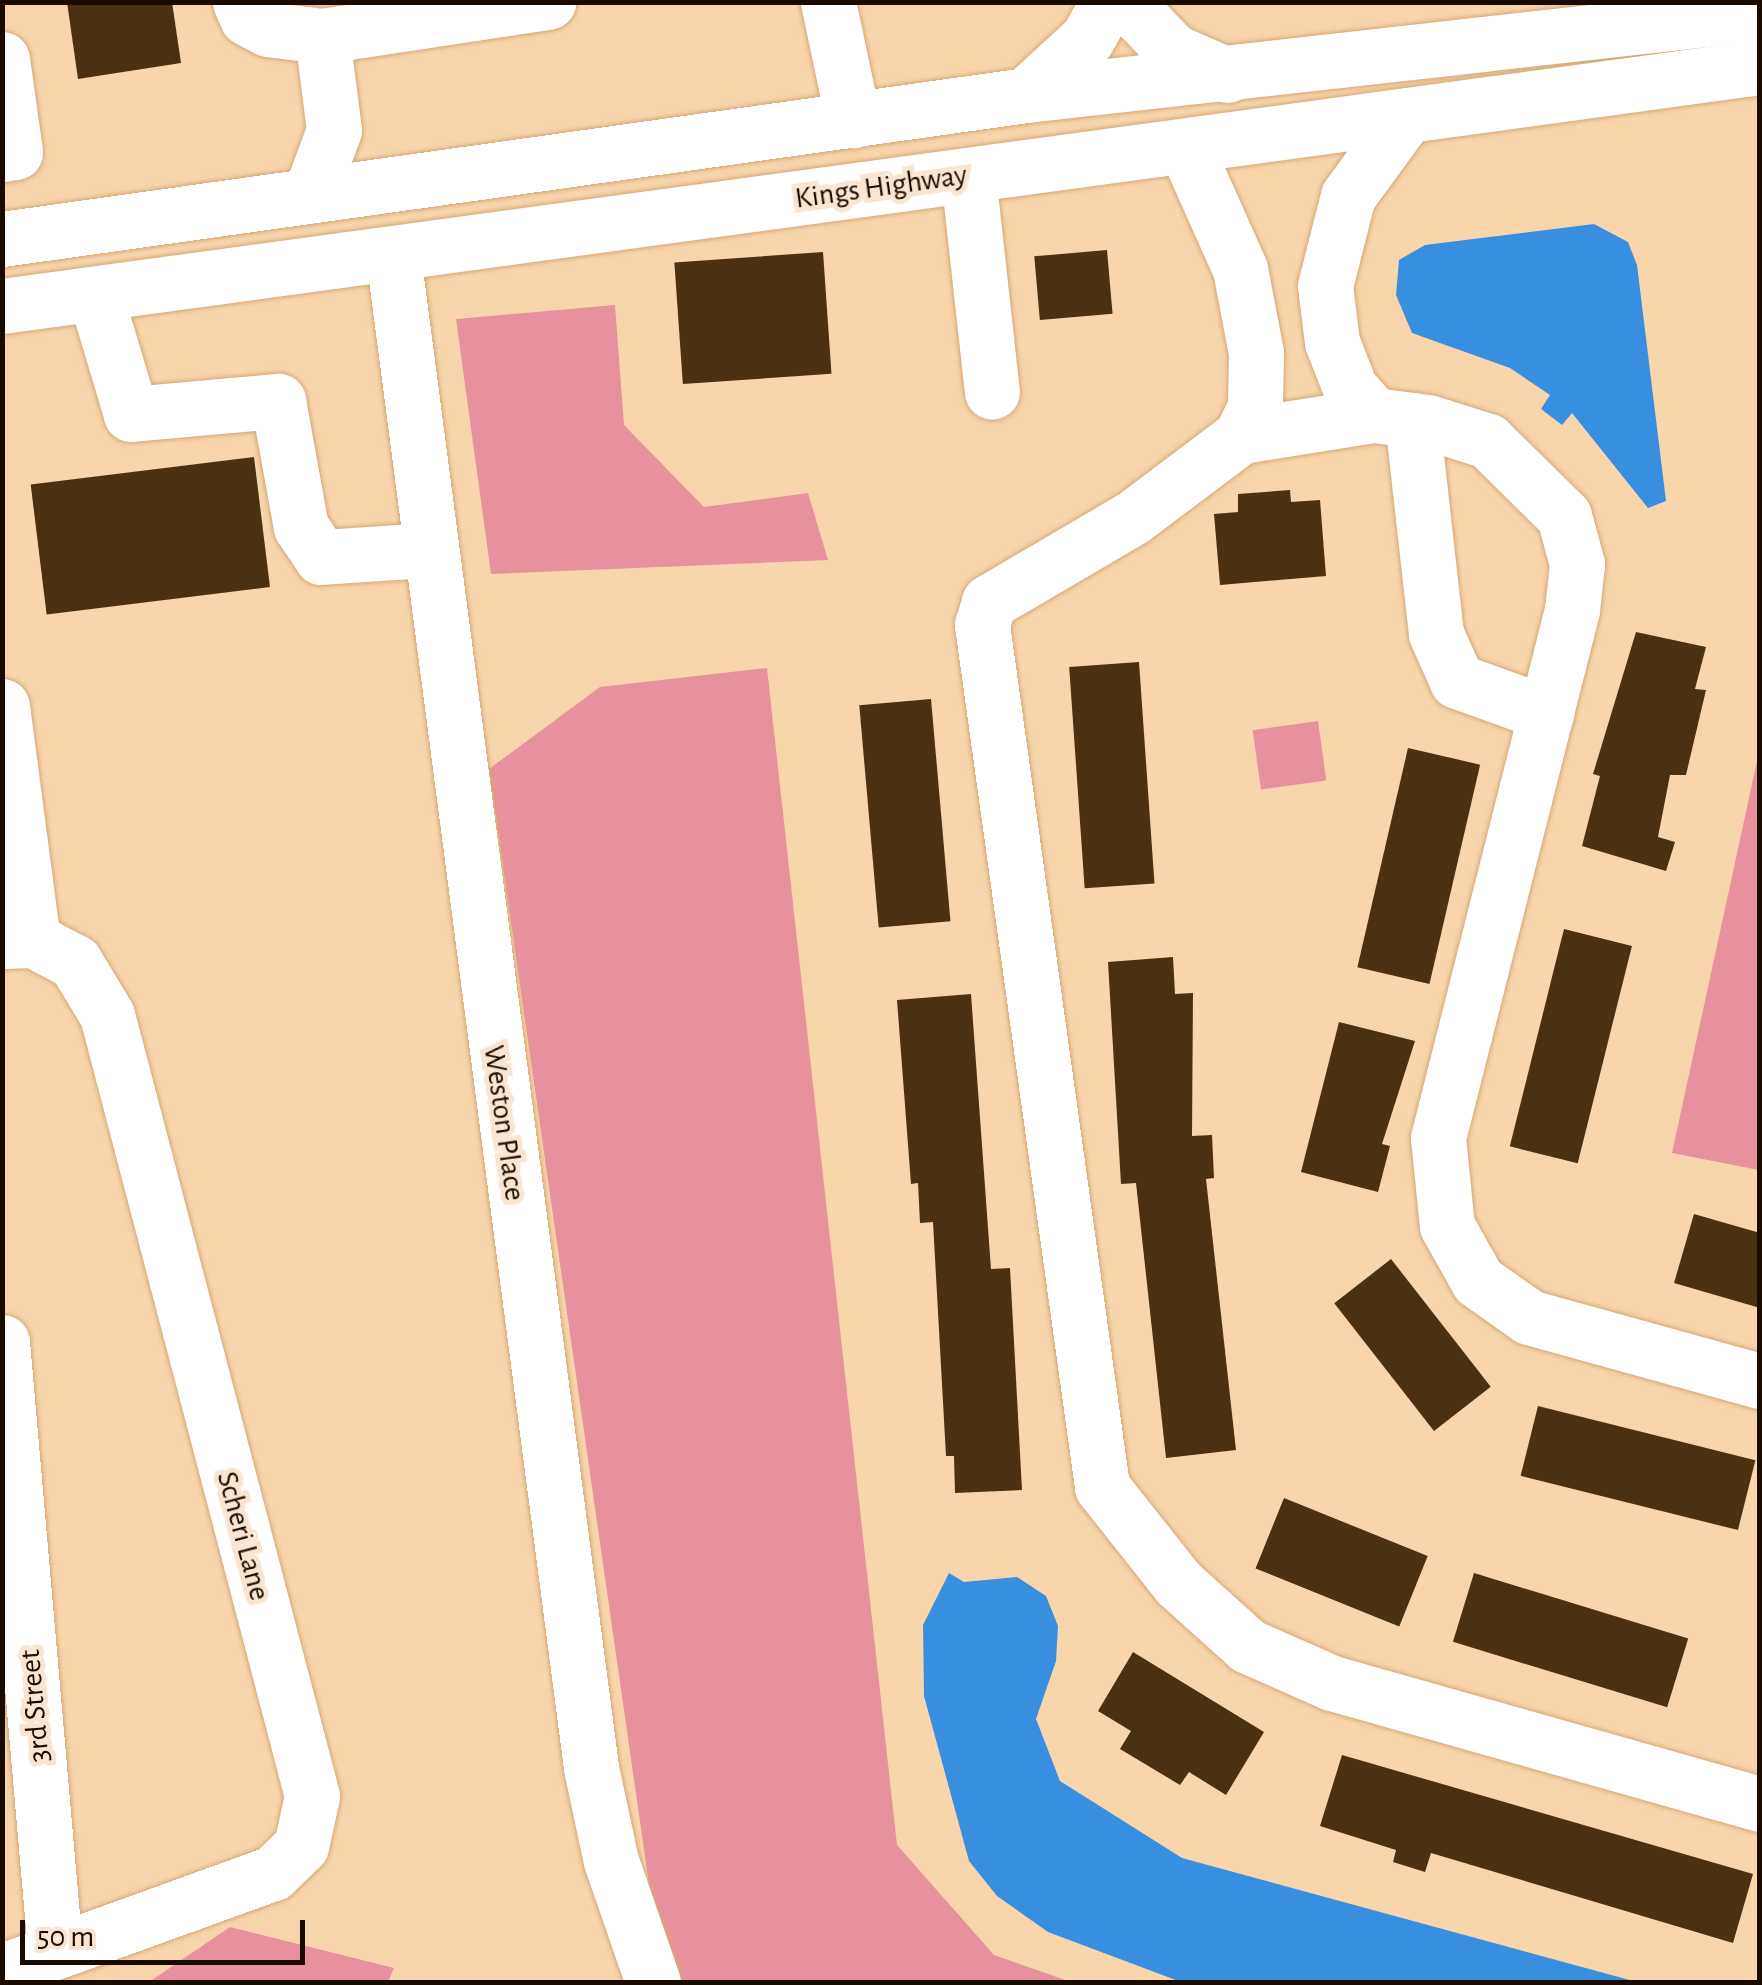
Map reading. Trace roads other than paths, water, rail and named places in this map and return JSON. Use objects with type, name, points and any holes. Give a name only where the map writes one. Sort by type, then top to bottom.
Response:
[{"type":"street","points":[[240,2],[247,18],[268,29],[322,36],[548,2]]},
{"type":"street","points":[[828,2],[854,120]]},
{"type":"street","points":[[1026,96],[1087,39],[1108,2]]},
{"type":"street","points":[[1126,2],[1173,51],[1227,75]]},
{"type":"street","points":[[2,239],[1026,96],[1227,75],[1735,11]]},
{"type":"street","points":[[310,195],[334,130],[322,36]]},
{"type":"street","points":[[2,58],[15,152],[2,154]]},
{"type":"street","name":"Kings Highway","points":[[2,306],[1760,67]]},
{"type":"street","points":[[1407,115],[1348,196],[1325,286],[1350,388],[1393,417],[1488,441],[1564,516],[1576,564],[1572,610],[1438,1138],[1447,1226],[1478,1281],[1529,1317],[1760,1381]]},
{"type":"street","points":[[1185,146],[1240,269],[1256,353],[1255,407],[1241,436],[1132,518],[989,602],[982,625],[1102,1487],[1178,1584],[1248,1646],[1332,1683],[1760,1804]]},
{"type":"street","points":[[968,175],[992,392]]},
{"type":"street","name":"Weston Place","points":[[392,255],[427,550],[591,1768],[611,1861],[653,1982]]},
{"type":"street","points":[[95,294],[131,414],[278,401],[301,527],[321,557],[427,550]]},
{"type":"street","points":[[1241,436],[1393,417]]},
{"type":"street","points":[[1393,417],[1436,634],[1457,681],[1546,713]]},
{"type":"street","name":"Scheri Lane","points":[[2,706],[11,827],[13,941],[75,962],[107,1015],[312,1796],[301,1846],[273,1873],[2,1971]]},
{"type":"street","name":"3rd Street","points":[[2,1342],[55,1950]]},
{"type":"water","points":[[1594,224],[1628,242],[1637,265],[1666,501],[1648,508],[1572,413],[1562,425],[1541,409],[1550,395],[1510,368],[1412,333],[1396,295],[1399,260],[1425,245]]},
{"type":"water","points":[[949,1573],[964,1582],[1017,1577],[1046,1596],[1058,1626],[1056,1661],[1036,1719],[1060,1781],[1182,1858],[1637,1982],[1181,1982],[1048,1932],[997,1896],[969,1861],[924,1696],[923,1625]]}]
